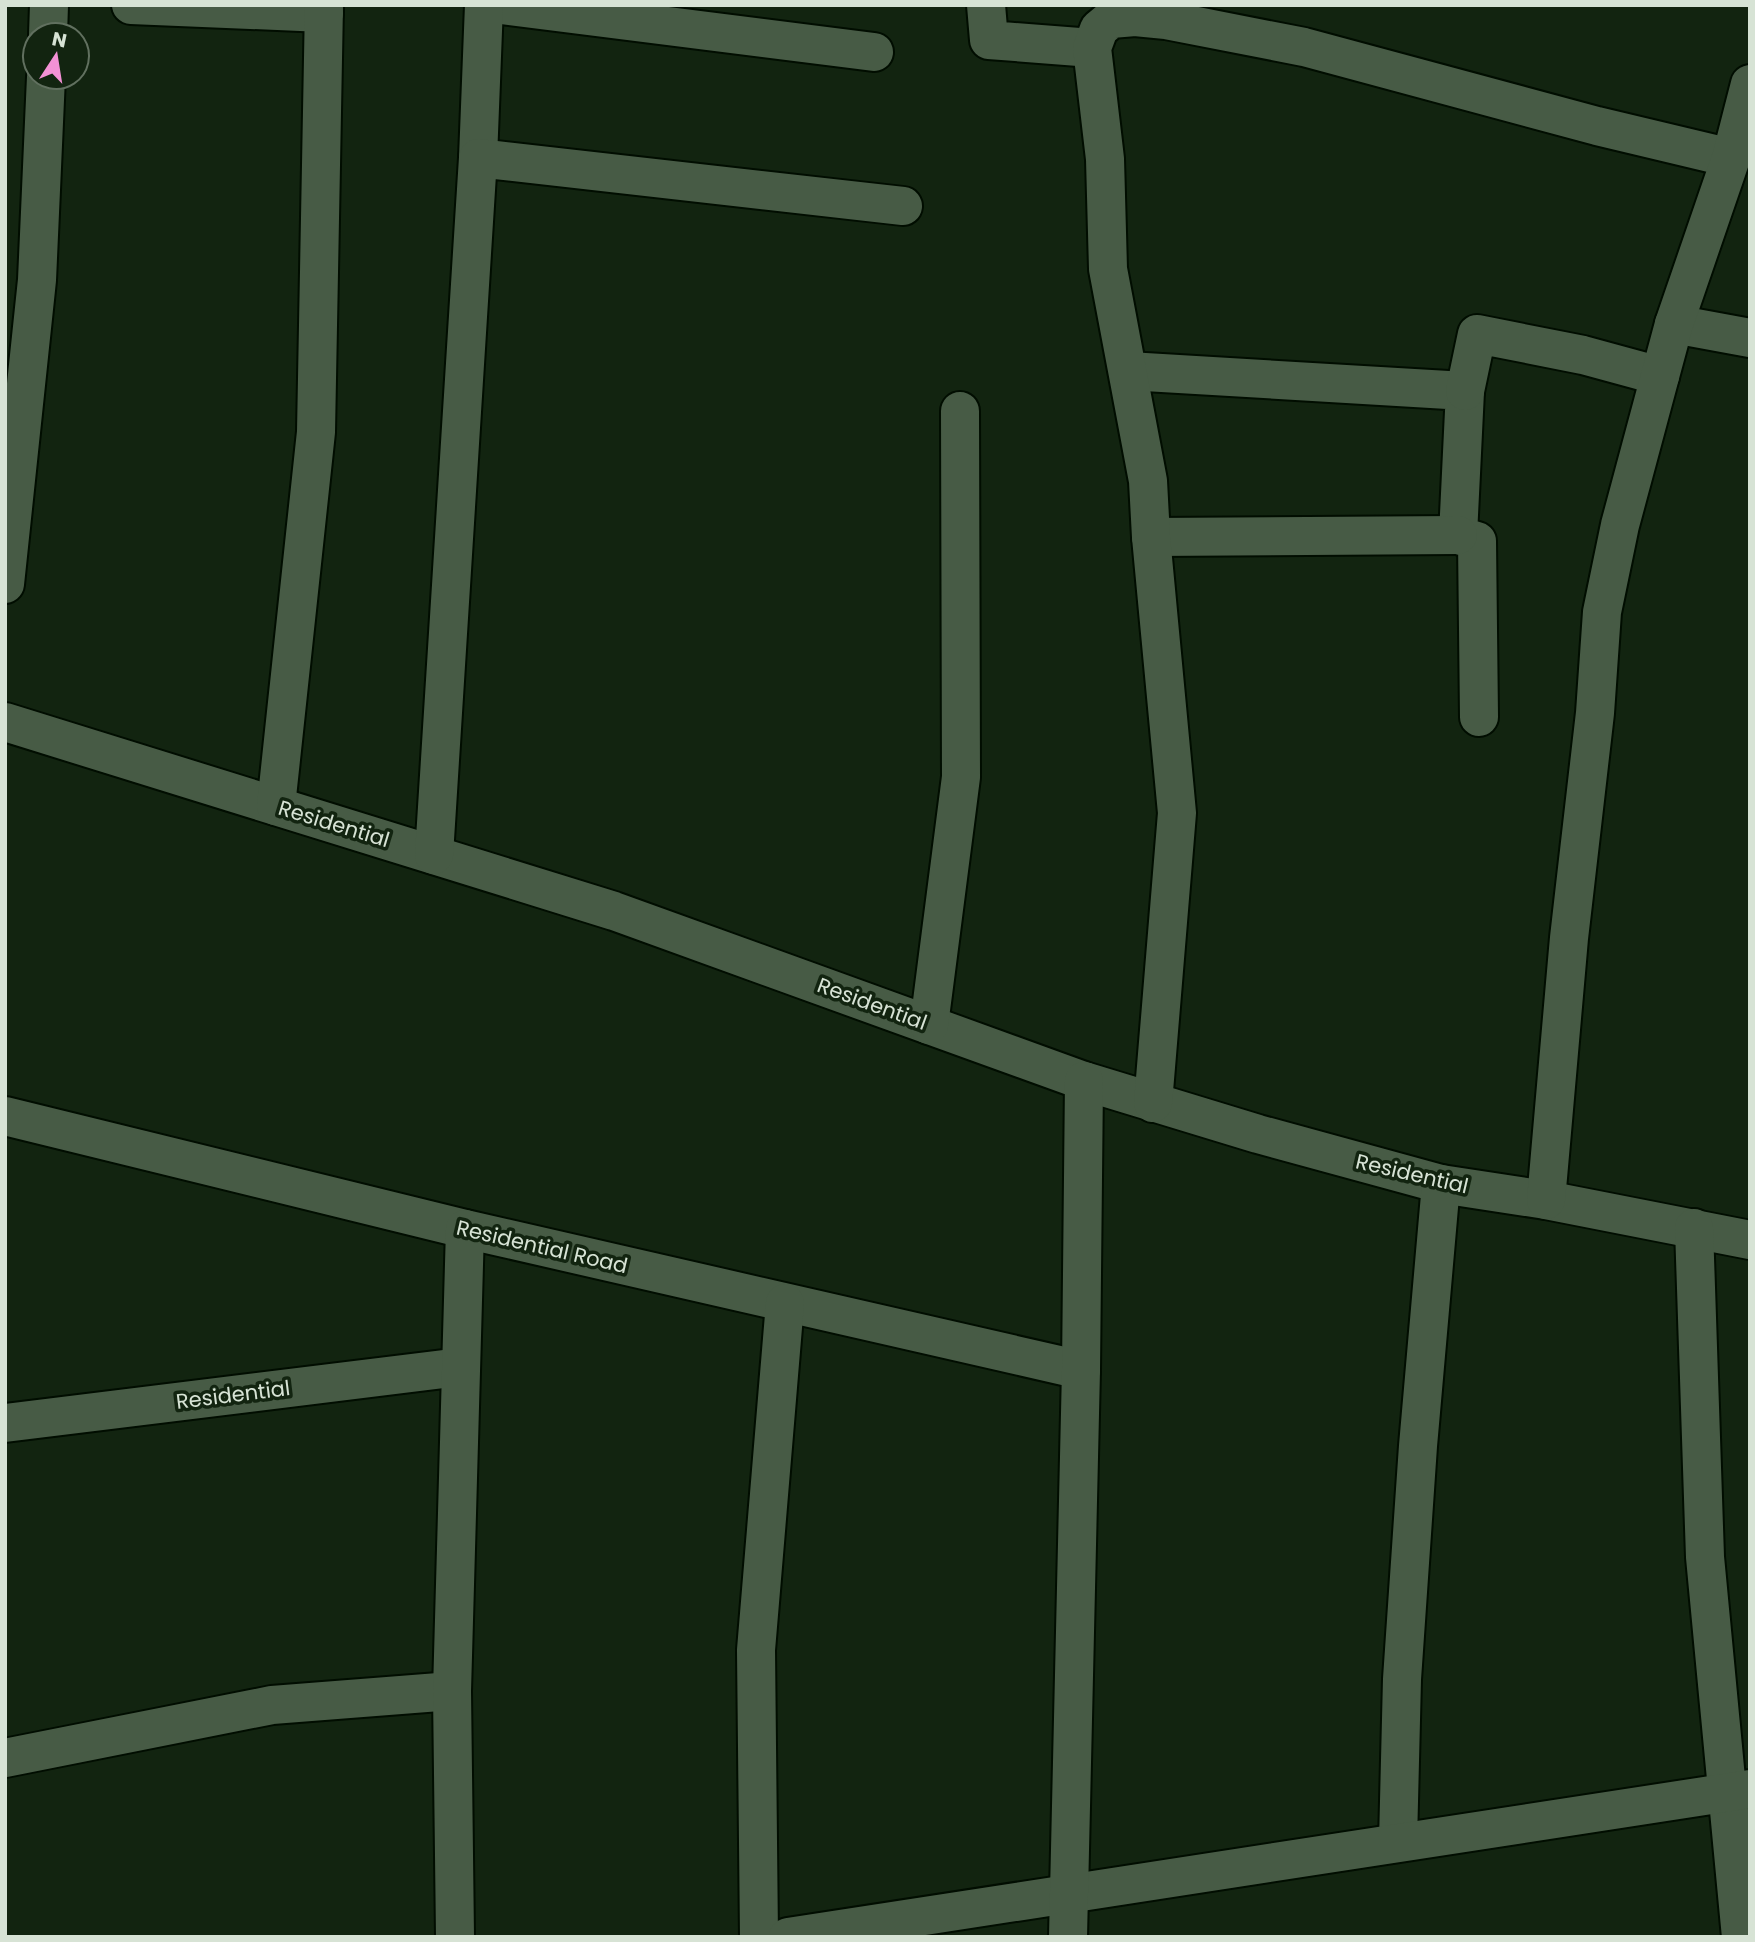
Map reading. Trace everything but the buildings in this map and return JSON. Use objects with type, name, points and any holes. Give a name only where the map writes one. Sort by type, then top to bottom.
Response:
[{"type":"street","points":[[131,5],[324,9],[316,432],[276,806]]},
{"type":"street","points":[[434,855],[478,159],[484,5]]},
{"type":"street","points":[[501,5],[874,52]]},
{"type":"street","points":[[986,5],[989,40],[1092,48]]},
{"type":"street","points":[[1153,1103],[1177,813],[1148,481],[1108,269],[1105,159],[1092,48],[1099,29],[1111,19],[1135,17],[1166,20],[1304,47],[1597,126],[1731,158]]},
{"type":"street","points":[[1546,1200],[1569,939],[1595,713],[1602,612],[1620,525],[1674,324],[1731,158],[1750,84]]},
{"type":"street","points":[[5,584],[17,363],[37,280],[45,91]]},
{"type":"street","points":[[478,159],[903,206]]},
{"type":"street","points":[[1674,324],[1750,338]]},
{"type":"street","points":[[1458,535],[1465,391],[1477,334],[1584,355],[1660,376]]},
{"type":"street","points":[[1128,370],[1465,391]]},
{"type":"street","points":[[929,1024],[961,777],[960,411]]},
{"type":"street","points":[[1151,537],[1458,535],[1477,541],[1479,717]]},
{"type":"street","name":"Residential","points":[[5,722],[614,911],[1084,1081],[1153,1103],[1441,1184],[1546,1200],[1750,1240]]},
{"type":"street","points":[[1068,1937],[1081,1370],[1084,1081]]},
{"type":"street","name":"Residential Road","points":[[5,1116],[465,1229],[1081,1370]]},
{"type":"street","points":[[1398,1842],[1405,1638],[1418,1446],[1441,1184]]},
{"type":"street","points":[[1694,1228],[1705,1557],[1739,1791],[1741,1937]]},
{"type":"street","points":[[455,1937],[452,1691],[465,1229]]},
{"type":"street","points":[[759,1937],[756,1650],[785,1303]]},
{"type":"street","name":"Residential","points":[[5,1423],[460,1367]]},
{"type":"street","points":[[5,1758],[272,1705],[452,1691]]},
{"type":"street","points":[[788,1937],[1739,1791]]}]
